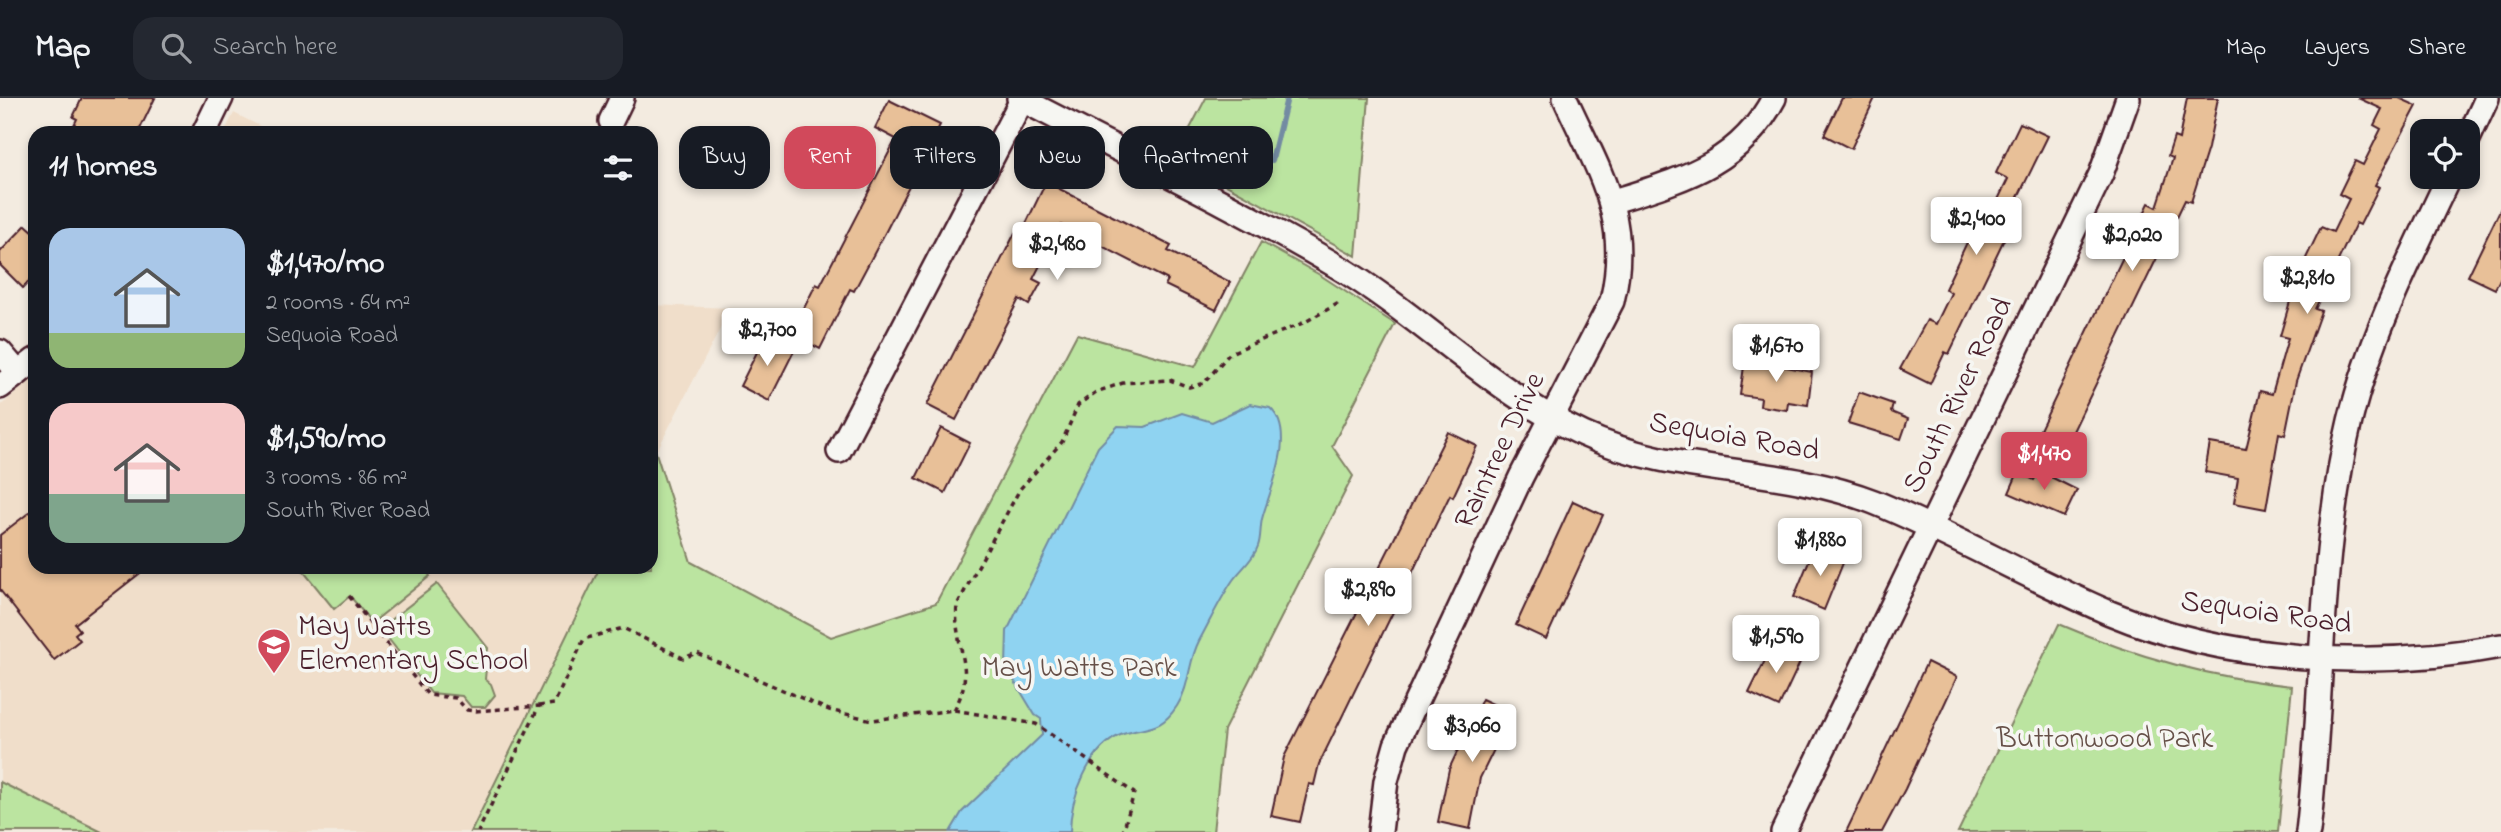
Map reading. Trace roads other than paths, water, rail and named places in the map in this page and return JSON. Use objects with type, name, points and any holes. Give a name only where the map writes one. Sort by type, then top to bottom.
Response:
[{"type":"street","points":[[207,126],[221,98]]},
{"type":"street","points":[[611,121],[621,98]]},
{"type":"street","name":"Raintree Drive","points":[[1380,832],[1385,781],[1396,745],[1551,418],[1612,301],[1619,256],[1619,234],[1611,202],[1565,98]]},
{"type":"street","points":[[1611,202],[1662,186],[1720,159],[1753,132],[1774,98]]},
{"type":"street","name":"South River Road","points":[[1783,832],[2101,174],[2127,98]]},
{"type":"street","points":[[2477,119],[2487,98]]},
{"type":"street","points":[[839,451],[1022,99]]},
{"type":"street","name":"Sequoia Road","points":[[1022,99],[1336,265],[1419,322],[1520,401],[1586,435],[1661,460],[1829,487],[1874,502],[2134,622],[2216,645],[2323,657],[2412,660],[2501,646]]},
{"type":"street","points":[[2308,832],[2338,483],[2350,423],[2375,339],[2444,189]]},
{"type":"street","points":[[0,352],[27,366],[0,387]]},
{"type":"water","points":[[1250,404],[1270,408],[1278,419],[1282,432],[1279,462],[1262,519],[1256,551],[1228,587],[1199,641],[1177,706],[1159,724],[1123,734],[1100,750],[1091,762],[1078,790],[1073,804],[1070,832],[950,832],[962,812],[1042,735],[1041,719],[1035,715],[1006,667],[1007,631],[1098,447],[1118,426],[1145,427],[1182,413],[1212,422]]},
{"type":"waterway","points":[[1273,156],[1287,98]]},
{"type":"place","name":"May Watts Elementary School","points":[[274,675]]},
{"type":"park label","name":"May Watts Park","points":[[1079,669]]},
{"type":"park label","name":"Buttonwood Park","points":[[2105,740]]}]
